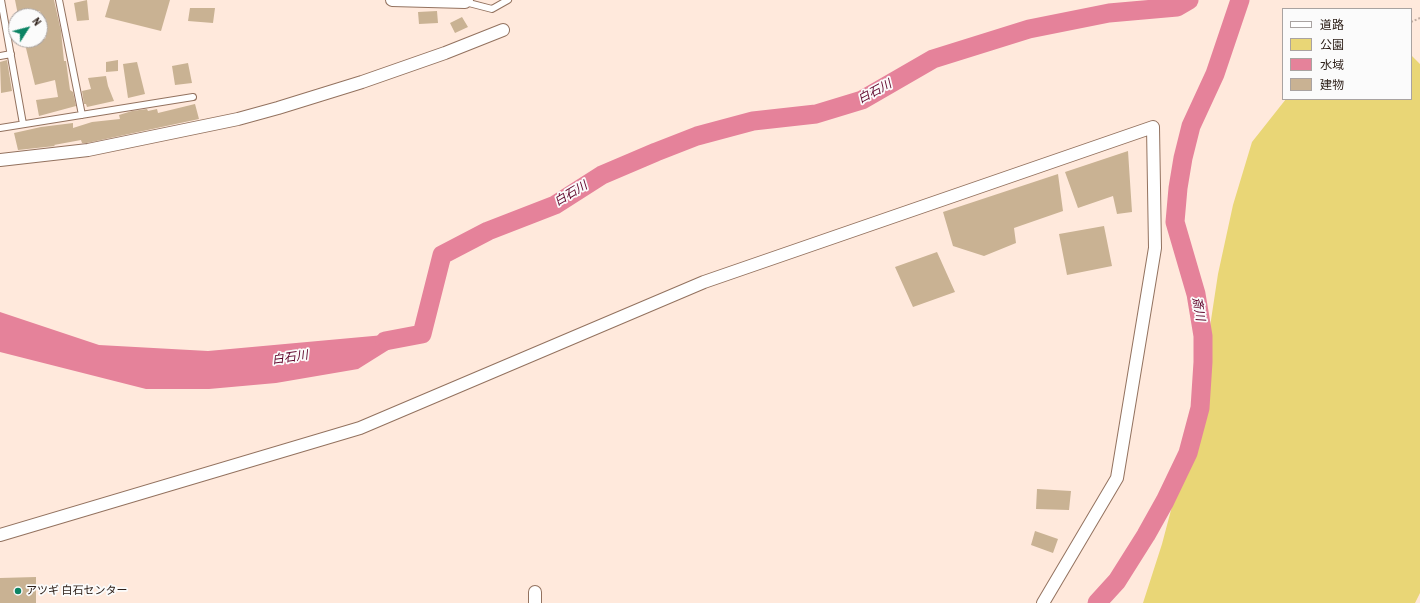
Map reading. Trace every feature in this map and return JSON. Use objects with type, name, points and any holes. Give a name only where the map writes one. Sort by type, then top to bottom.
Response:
[{"type":"street","points":[[392,0],[466,1]]},
{"type":"street","points":[[0,160],[88,150],[245,117],[362,82],[445,53],[502,30]]},
{"type":"street","points":[[0,535],[360,428],[704,282],[1153,127],[1155,248],[1117,478],[1043,603]]},
{"type":"lane","points":[[1,0],[23,124]]},
{"type":"lane","points":[[59,0],[82,115]]},
{"type":"lane","points":[[466,1],[492,9],[508,0]]},
{"type":"lane","points":[[0,56],[11,54]]},
{"type":"lane","points":[[0,128],[193,97]]},
{"type":"green space","points":[[1412,56],[1420,64],[1420,593],[1415,603],[1143,603],[1162,544],[1197,412],[1218,274],[1233,205],[1252,142],[1285,100],[1412,100]]},
{"type":"water","points":[[0,312],[99,345],[208,351],[417,332],[358,369],[276,383],[209,389],[146,389],[0,352]]},
{"type":"building","points":[[15,0],[54,0],[61,31],[64,61],[66,61],[70,90],[73,92],[76,106],[39,116],[36,100],[58,97],[55,80],[35,85],[26,48],[48,48],[48,8],[17,8]]},
{"type":"building","points":[[87,0],[89,20],[77,21],[74,3]]},
{"type":"building","points":[[110,0],[170,0],[161,31],[105,17]]},
{"type":"building","points":[[190,8],[215,8],[213,23],[188,21]]},
{"type":"building","points":[[437,11],[438,23],[419,24],[418,12]]},
{"type":"building","points":[[462,17],[468,27],[455,33],[450,23]]},
{"type":"building","points":[[7,60],[12,91],[1,93],[0,62]]},
{"type":"building","points":[[118,60],[118,71],[106,72],[106,62]]},
{"type":"building","points":[[137,62],[145,94],[128,98],[123,64]]},
{"type":"building","points":[[188,63],[192,83],[175,85],[172,66]]},
{"type":"building","points":[[106,76],[114,101],[87,107],[86,104],[84,104],[82,91],[91,89],[88,78]]},
{"type":"building","points":[[195,104],[199,119],[87,143],[82,143],[81,140],[54,145],[55,146],[18,150],[14,133],[41,127],[73,123],[73,128],[92,122],[120,119],[119,115],[132,111],[147,109],[148,111],[157,109],[158,113]]},
{"type":"building","points":[[1128,151],[1132,212],[1117,214],[1113,196],[1078,208],[1065,172]]},
{"type":"building","points":[[1058,174],[1063,211],[1014,228],[1016,243],[984,256],[953,246],[943,212]]},
{"type":"building","points":[[1104,226],[1112,266],[1067,275],[1059,234]]},
{"type":"building","points":[[937,252],[955,292],[913,307],[895,267]]},
{"type":"building","points":[[1037,489],[1071,491],[1069,510],[1036,509]]},
{"type":"building","points":[[1035,531],[1058,539],[1053,553],[1031,545]]},
{"type":"building","name":"アツギ 白石センター","points":[[36,577],[36,603],[0,603],[0,578]]},
{"type":"waterway","name":"白石川","points":[[385,341],[422,334],[442,255],[488,231],[555,205],[602,175],[656,152],[697,136],[753,121],[816,114],[862,100],[933,59],[1029,29],[1109,13],[1177,7],[1189,0]]},
{"type":"waterway","name":"斎川","points":[[1097,603],[1117,581],[1146,535],[1165,501],[1188,453],[1200,408],[1203,336],[1196,294],[1175,222],[1178,188],[1183,158],[1191,126],[1215,74],[1240,0]]},
{"type":"place","name":"アツギ 白石センター","points":[[18,591]]}]
